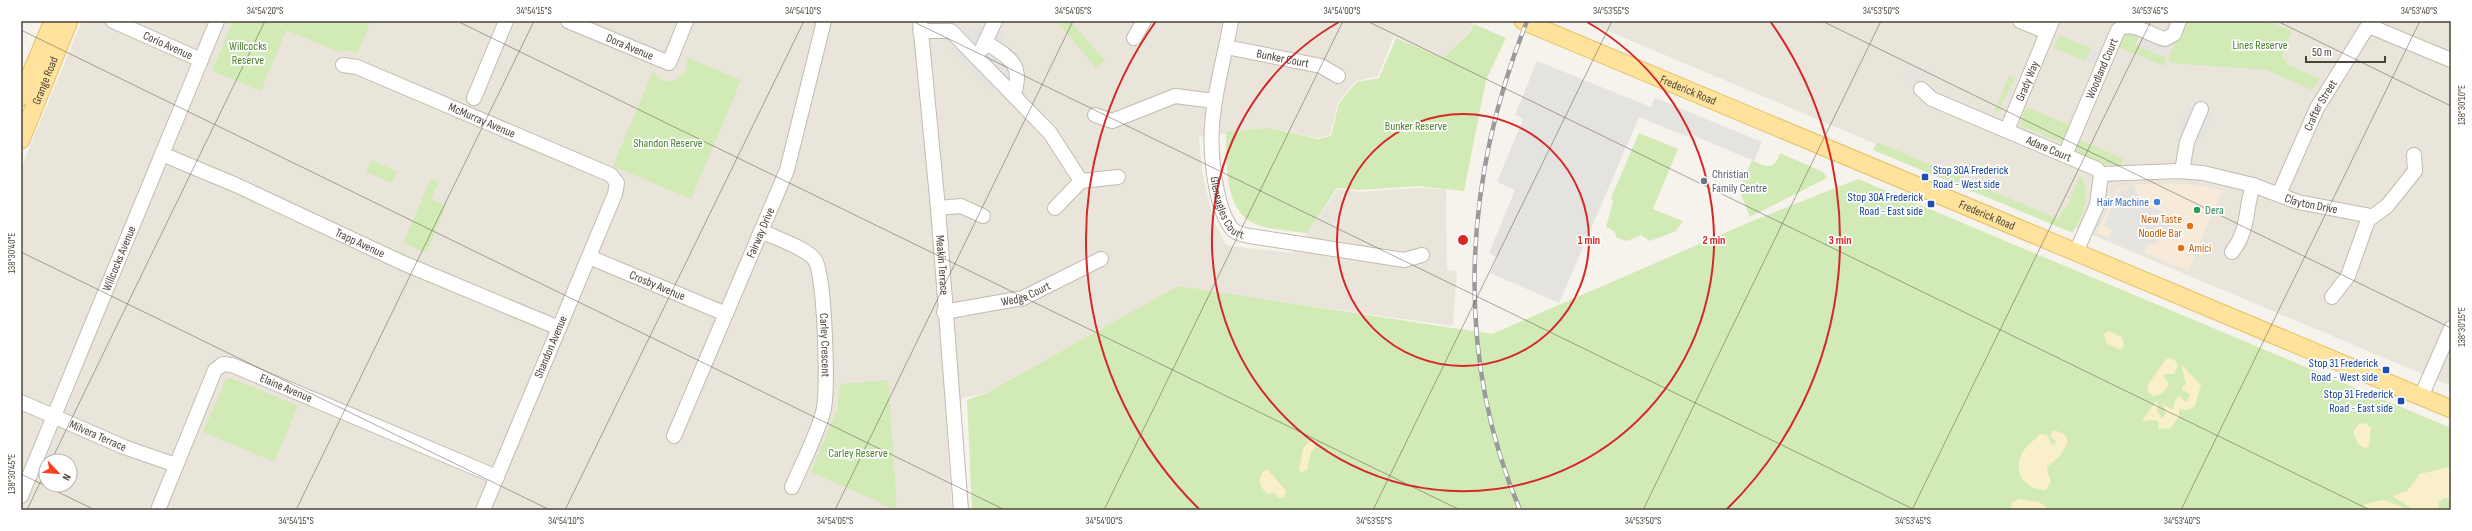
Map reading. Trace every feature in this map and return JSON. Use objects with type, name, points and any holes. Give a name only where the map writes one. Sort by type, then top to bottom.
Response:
[{"type":"main road","name":"Grange Road","points":[[21,97],[53,21]]},
{"type":"main road","name":"Grange Road","points":[[21,140],[69,21]]},
{"type":"main road","name":"Frederick Road","points":[[1523,21],[1541,25],[2451,409]]},
{"type":"street","name":"Corio Avenue","points":[[113,21],[201,60]]},
{"type":"street","name":"Willcocks Avenue","points":[[21,496],[217,21]]},
{"type":"street","points":[[474,98],[506,21]]},
{"type":"street","name":"Dora Avenue","points":[[568,21],[669,63],[686,21]]},
{"type":"street","name":"Fairway Drive","points":[[674,436],[787,170],[824,21]]},
{"type":"street","points":[[978,58],[995,21]]},
{"type":"street","points":[[1134,38],[1144,21]]},
{"type":"street","name":"Gleneagles Court","points":[[1231,21],[1215,101],[1212,127],[1213,160],[1218,192],[1228,222],[1238,233],[1404,260],[1422,255]]},
{"type":"street","name":"Grady Way","points":[[2007,130],[2050,27],[2020,21]]},
{"type":"street","name":"Woodland Court","points":[[2065,155],[2118,30],[2124,26],[2131,26],[2165,39],[2174,34],[2180,21]]},
{"type":"street","points":[[2370,23],[2451,60]]},
{"type":"street","name":"Crafter Street","points":[[2279,194],[2317,108],[2370,23]]},
{"type":"street","points":[[920,26],[951,31],[1014,94],[1050,133],[1081,181]]},
{"type":"street","name":"Meakin Terrace","points":[[920,26],[938,208],[944,312],[961,510]]},
{"type":"street","points":[[985,42],[1013,60],[1019,80],[1014,94]]},
{"type":"street","name":"Bunker Court","points":[[1226,47],[1321,66],[1338,76]]},
{"type":"street","name":"McMurray Avenue","points":[[343,65],[357,67],[611,175],[617,183]]},
{"type":"street","name":"Adare Court","points":[[1921,89],[1932,99],[2097,169],[2102,174]]},
{"type":"street","points":[[1095,115],[1112,121],[1175,96],[1215,101]]},
{"type":"street","points":[[2182,171],[2187,142],[2201,109]]},
{"type":"street","name":"Trapp Avenue","points":[[162,154],[236,185],[403,262],[559,328]]},
{"type":"street","points":[[2332,297],[2348,276],[2371,216],[2387,206],[2415,171],[2414,155]]},
{"type":"street","name":"Clayton Drive","points":[[2102,174],[2182,171],[2222,177],[2253,185],[2298,202],[2371,216]]},
{"type":"street","points":[[2076,252],[2097,205],[2102,174]]},
{"type":"street","points":[[1055,208],[1081,181],[1118,177]]},
{"type":"street","name":"Shandon Avenue","points":[[483,510],[615,194],[617,183]]},
{"type":"street","points":[[2232,252],[2244,234],[2246,205],[2253,185]]},
{"type":"street","points":[[938,208],[961,206],[983,216]]},
{"type":"street","name":"Carley Crescent","points":[[761,231],[805,251],[815,260],[821,280],[826,388],[824,409],[792,487]]},
{"type":"street","name":"Crosby Avenue","points":[[589,257],[726,314]]},
{"type":"street","name":"Wedge Court","points":[[944,312],[1023,298],[1101,259]]},
{"type":"street","points":[[2421,397],[2451,328]]},
{"type":"street","name":"Elaine Avenue","points":[[158,510],[215,370],[223,364],[232,365],[497,477]]},
{"type":"street","name":"Milvera Terrace","points":[[21,402],[124,447],[176,465]]},
{"type":"shaded area","points":[[82,21],[1474,21],[1469,32],[1443,58],[1394,36],[1378,76],[1356,81],[1338,102],[1330,135],[1317,138],[1271,128],[1199,137],[1202,170],[1213,219],[1225,243],[1229,246],[1293,253],[1338,189],[1359,192],[1416,188],[1446,189],[1447,270],[1457,271],[1453,326],[1177,287],[987,392],[945,403],[952,510],[21,510],[21,168]]},
{"type":"shaded area","points":[[1584,21],[2451,21],[2451,386]]},
{"type":"shaded area","points":[[958,28],[1000,29],[1009,49],[1025,69],[992,92],[950,50]]},
{"type":"shaded area","points":[[2141,36],[2168,47],[2164,56],[2137,45]]},
{"type":"shaded area","points":[[2091,48],[2101,52],[2095,65],[2085,61]]},
{"type":"shaded area","points":[[1537,61],[1651,107],[1655,98],[1762,142],[1754,161],[1690,134],[1688,137],[1639,117],[1559,303],[1490,273],[1497,258],[1489,253],[1515,190],[1497,182],[1523,119],[1515,115]]},
{"type":"shaded area","points":[[1914,67],[1931,69],[1927,76],[1919,74],[1908,83],[1902,79],[1906,73]]},
{"type":"shaded area","points":[[2188,104],[2213,115],[2201,143],[2177,133]]},
{"type":"shaded area","points":[[2138,184],[2186,184],[2222,190],[2188,271],[2097,233],[2117,189]]},
{"type":"shaded area","points":[[2134,185],[2138,195],[2147,205],[2177,218],[2168,238],[2160,235],[2156,244],[2148,245],[2144,253],[2108,238],[2112,230],[2104,226],[2117,194],[2122,189]]},
{"type":"green space","name":"Willcocks Reserve","points":[[233,21],[371,21],[357,54],[347,50],[339,52],[286,30],[261,91],[212,71]]},
{"type":"green space","points":[[1070,21],[1105,60],[1096,68],[1057,22]]},
{"type":"green space","name":"Lines Reserve","points":[[2184,21],[2268,21],[2292,31],[2282,56],[2288,65],[2320,79],[2312,90],[2267,70],[2172,63],[2168,59]]},
{"type":"green space","name":"Bunker Reserve","points":[[1474,24],[1506,38],[1486,80],[1464,191],[1418,186],[1359,190],[1337,188],[1307,233],[1267,228],[1255,224],[1245,217],[1237,208],[1229,184],[1226,157],[1226,132],[1270,128],[1318,139],[1331,136],[1339,103],[1357,82],[1379,78],[1396,38],[1443,58],[1469,33]]},
{"type":"green space","points":[[2124,32],[2139,35],[2136,45],[2167,58],[2164,66],[2118,47]]},
{"type":"green space","points":[[2059,35],[2091,48],[2085,61],[2054,48]]},
{"type":"green space","name":"Shandon Reserve","points":[[686,57],[741,80],[691,199],[613,166],[653,71],[658,77],[664,80],[676,80],[685,71],[687,65]]},
{"type":"green space","points":[[2009,76],[2015,78],[1998,113],[1994,112]]},
{"type":"green space","points":[[2026,107],[2070,125],[2062,143],[2021,126],[2020,122]]},
{"type":"green space","points":[[1639,133],[1678,149],[1653,209],[1683,221],[1676,231],[1650,241],[1641,235],[1627,241],[1617,238],[1614,231],[1606,227],[1613,202],[1611,198]]},
{"type":"green space","points":[[2078,139],[2124,159],[2121,165],[2105,164],[2076,152],[2074,149]]},
{"type":"green space","points":[[1877,142],[2058,219],[2064,208],[2066,209],[2080,176],[2086,191],[2083,211],[2073,233],[1873,150]]},
{"type":"green space","points":[[1780,153],[1823,172],[1827,178],[1750,217],[1739,190],[1752,160],[1765,166],[1769,166],[1775,163]]},
{"type":"green space","points":[[371,160],[397,171],[392,183],[366,172]]},
{"type":"green space","points":[[431,178],[439,181],[431,199],[446,206],[426,253],[403,243]]},
{"type":"green space","points":[[1858,179],[2451,428],[2451,510],[972,510],[967,400],[986,393],[1178,286],[1492,334],[1750,222]]},
{"type":"green space","points":[[231,378],[298,406],[274,462],[203,432],[226,379]]},
{"type":"green space","name":"Carley Reserve","points":[[888,380],[897,510],[811,472],[837,410],[840,384]]},
{"type":"sand","points":[[2109,331],[2122,337],[2124,344],[2123,348],[2119,349],[2106,343],[2104,334]]},
{"type":"sand","points":[[2170,358],[2177,362],[2178,365],[2174,374],[2165,374],[2163,376],[2169,384],[2168,386],[2161,394],[2153,396],[2148,392],[2148,384],[2166,359]]},
{"type":"sand","points":[[2181,364],[2201,385],[2195,406],[2186,411],[2179,408],[2179,417],[2170,428],[2158,429],[2159,422],[2155,420],[2142,421],[2156,401],[2158,404],[2157,411],[2162,418],[2166,414],[2163,404],[2173,409],[2175,401],[2179,395],[2184,401],[2187,401],[2190,394],[2183,391],[2182,388],[2186,384]]},
{"type":"sand","points":[[2365,423],[2371,428],[2369,446],[2366,449],[2358,444],[2353,432],[2359,424]]},
{"type":"sand","points":[[2053,431],[2057,431],[2065,435],[2068,441],[2061,455],[2047,467],[2051,480],[2049,486],[2046,490],[2033,487],[2027,484],[2020,475],[2019,462],[2021,455],[2027,446],[2040,434],[2047,435],[2052,445],[2055,444],[2056,441],[2050,436]]},
{"type":"sand","points":[[1309,442],[1313,442],[1316,446],[1311,452],[1307,470],[1302,472],[1299,470],[1303,449]]},
{"type":"sand","points":[[2449,467],[2451,469],[2451,499],[2444,498],[2439,502],[2438,510],[2415,510],[2392,496],[2407,491],[2420,474]]},
{"type":"sand","points":[[1268,470],[1286,491],[1285,497],[1278,498],[1274,492],[1268,494],[1261,486],[1260,477],[1263,471]]},
{"type":"sand","points":[[2019,499],[2039,502],[2050,510],[2010,510],[2012,503]]},
{"type":"sand","points":[[2384,500],[2409,510],[2363,509],[2365,504]]},
{"type":"railway","points":[[1520,510],[1498,450],[1484,389],[1476,327],[1475,265],[1479,203],[1490,141],[1506,81],[1527,21]]},
{"type":"place","name":"Stop 30A Frederick Road - West side","points":[[1925,177]]},
{"type":"place","name":"Christian Family Centre","points":[[1704,181]]},
{"type":"place","name":"Hair Machine","points":[[2157,202]]},
{"type":"place","name":"Stop 30A Frederick Road - East side","points":[[1931,204]]},
{"type":"place","name":"Dera","points":[[2197,210]]},
{"type":"place","name":"New Taste Noodle Bar","points":[[2190,226]]},
{"type":"place","name":"Amici","points":[[2181,248]]},
{"type":"place","name":"Stop 31 Frederick Road - West side","points":[[2386,370]]},
{"type":"place","name":"Stop 31 Frederick Road - East side","points":[[2401,401]]}]
